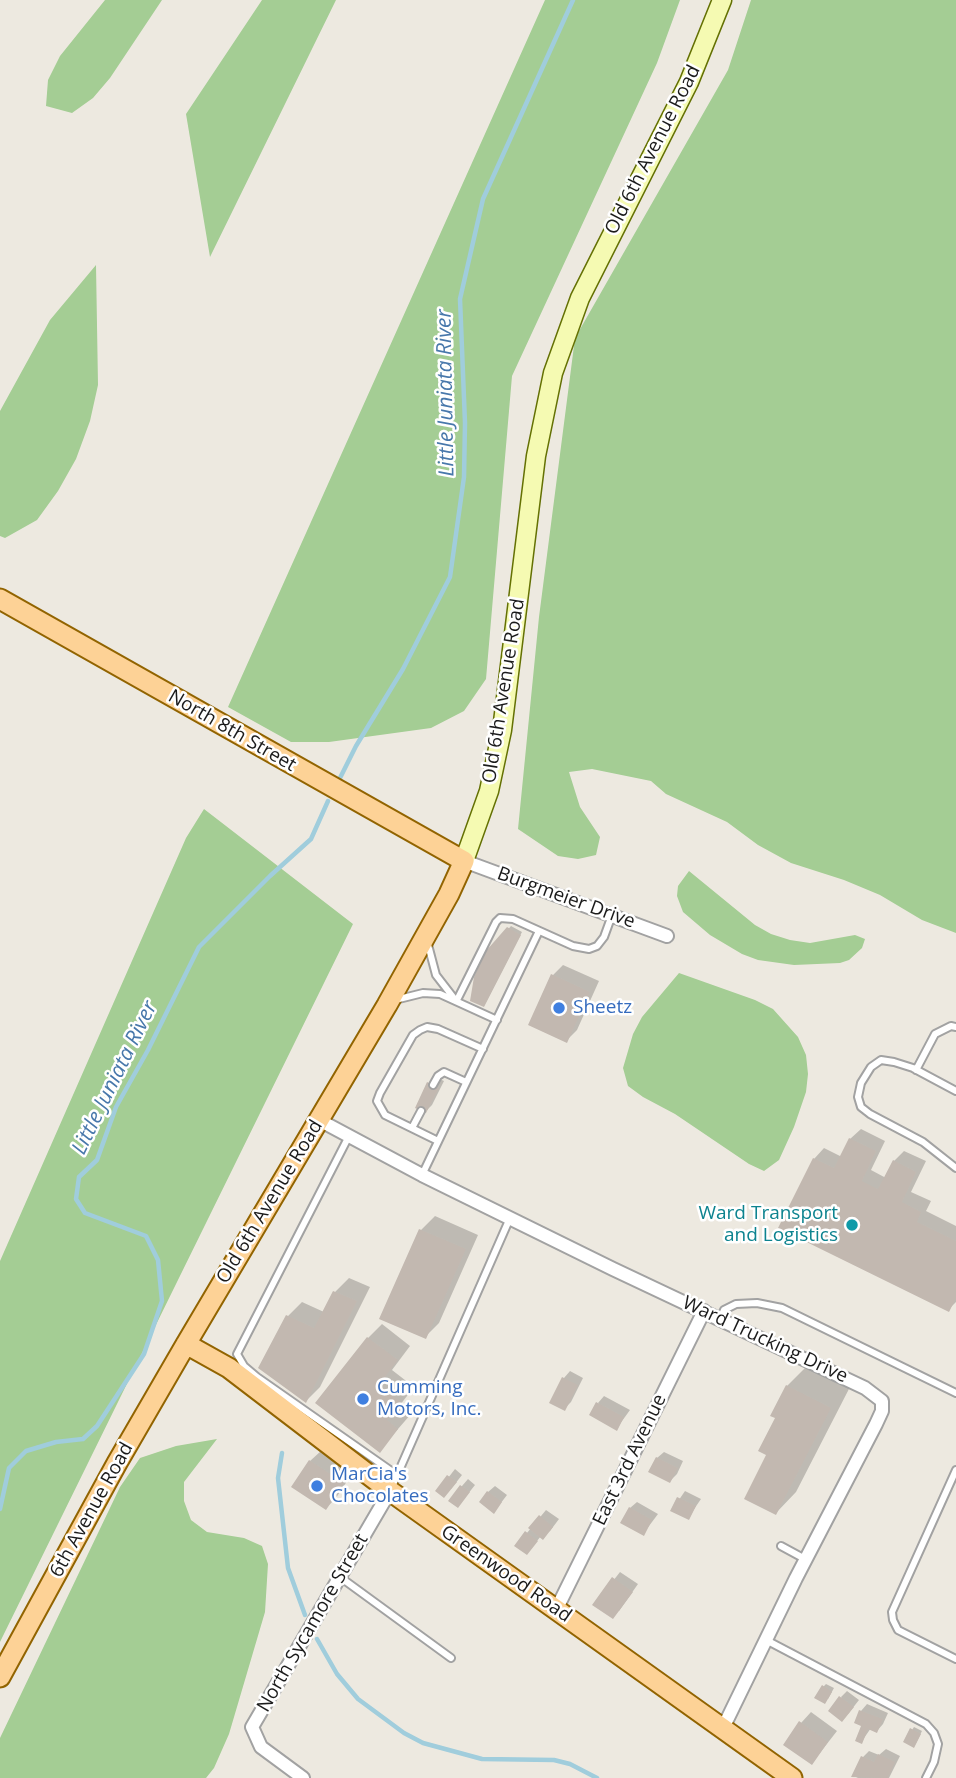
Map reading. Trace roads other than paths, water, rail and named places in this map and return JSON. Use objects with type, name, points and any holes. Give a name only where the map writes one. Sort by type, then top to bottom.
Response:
[{"type":"main road","name":"Old 6th Avenue Road","points":[[186,1344],[387,1005],[464,862],[489,792],[502,730],[536,456],[553,373],[580,298],[689,82],[722,0]]},
{"type":"main road","name":"North 8th Street","points":[[0,599],[464,862]]},
{"type":"main road","name":"Greenwood Road","points":[[186,1344],[229,1368],[393,1483],[556,1610],[792,1778]]},
{"type":"main road","name":"6th Avenue Road","points":[[0,1677],[117,1463],[186,1344]]},
{"type":"street","name":"Burgmeier Drive","points":[[464,862],[613,914],[667,936]]},
{"type":"street","name":"Ward Trucking Drive","points":[[319,1120],[422,1175],[865,1388],[882,1401],[882,1411],[876,1424],[805,1559],[723,1728]]},
{"type":"street","name":"East 3rd Avenue","points":[[556,1610],[704,1311]]},
{"type":"street","name":"North Sycamore Street","points":[[303,1778],[261,1747],[252,1727],[393,1483]]},
{"type":"lane","points":[[457,1000],[500,918],[513,919],[581,949],[589,949],[597,946],[604,937],[613,914]]},
{"type":"lane","points":[[422,1175],[539,931]]},
{"type":"lane","points":[[426,935],[436,975],[457,1000]]},
{"type":"lane","points":[[387,1005],[398,998],[423,993],[440,994],[497,1020]]},
{"type":"lane","points":[[916,1070],[935,1034],[951,1026],[956,1027]]},
{"type":"lane","points":[[438,1141],[385,1115],[377,1101],[413,1035],[427,1027],[438,1029],[483,1049]]},
{"type":"lane","points":[[956,1091],[916,1070],[881,1060],[871,1067],[861,1083],[858,1097],[861,1107],[870,1114],[923,1142],[956,1168]]},
{"type":"lane","points":[[433,1085],[444,1072],[467,1082]]},
{"type":"lane","points":[[412,1128],[421,1111]]},
{"type":"lane","points":[[349,1136],[237,1354],[244,1366],[257,1377],[393,1483],[510,1218]]},
{"type":"lane","points":[[720,1319],[724,1310],[736,1304],[757,1303],[782,1308],[955,1389]]},
{"type":"lane","points":[[956,1470],[892,1612],[892,1620],[898,1630],[956,1659]]},
{"type":"lane","points":[[781,1546],[805,1559]]},
{"type":"lane","points":[[340,1577],[451,1658]]},
{"type":"lane","points":[[766,1640],[926,1724],[934,1733],[938,1744],[938,1751],[926,1778]]},
{"type":"waterway","name":"Little Juniata River","points":[[340,778],[356,746],[403,669],[450,577],[464,477],[465,423],[460,299],[483,199],[573,0]]},
{"type":"waterway","name":"Little Juniata River","points":[[0,1509],[9,1468],[26,1451],[56,1442],[83,1439],[97,1426],[144,1354],[162,1301],[158,1260],[146,1236],[85,1213],[76,1199],[79,1177],[97,1160],[116,1107],[148,1050],[199,947],[311,839],[328,801]]},
{"type":"waterway","points":[[282,1453],[278,1478],[288,1568],[305,1615]]},
{"type":"waterway","points":[[317,1639],[337,1674],[358,1699],[404,1733],[423,1743],[482,1759],[554,1760],[570,1764],[597,1778]]},
{"type":"place","name":"Sheetz","points":[[559,1008]]},
{"type":"place","name":"Ward Transport and Logistics","points":[[852,1225]]},
{"type":"place","name":"Cumming Motors, Inc.","points":[[363,1399]]},
{"type":"place","name":"MarCia's Chocolates","points":[[317,1486]]}]
